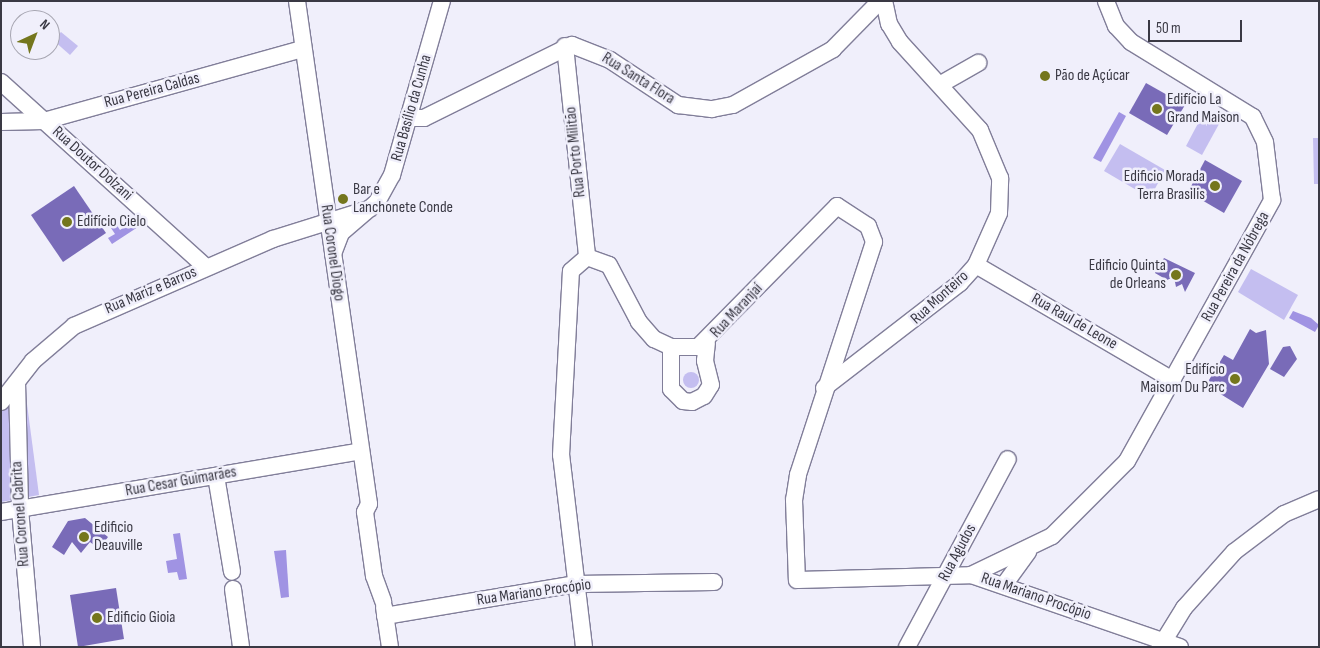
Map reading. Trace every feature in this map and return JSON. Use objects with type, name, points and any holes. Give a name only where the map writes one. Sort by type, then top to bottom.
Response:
[{"type":"street","name":"Rua Coronel Diogo","points":[[297,1],[302,49],[369,504],[365,512],[374,576],[384,608],[390,647]]},
{"type":"street","name":"Rua Basílio da Cunha","points":[[332,256],[342,233],[369,209],[386,190],[410,118],[442,1]]},
{"type":"street","name":"Rua Santa Flora","points":[[565,46],[586,48],[610,60],[678,105],[712,109],[759,92],[833,48],[880,1]]},
{"type":"street","name":"Rua Monteiro","points":[[824,388],[931,310],[976,266],[998,222],[1000,178],[980,130],[941,84],[900,42],[889,24],[884,1]]},
{"type":"street","name":"Rua Pereira da Nóbrega","points":[[970,575],[1030,550],[1068,521],[1127,461],[1270,206],[1266,142],[1254,117],[1241,106],[1131,42],[1116,26],[1106,1]]},
{"type":"street","points":[[410,118],[424,118],[565,46]]},
{"type":"street","name":"Rua Porto Militão","points":[[565,46],[587,257]]},
{"type":"street","name":"Rua Pereira Caldas","points":[[1,122],[44,121],[302,49]]},
{"type":"street","points":[[941,84],[978,63]]},
{"type":"street","name":"Rua Doutor Dolzani","points":[[1,82],[206,267]]},
{"type":"street","name":"Rua Maranjaí","points":[[671,348],[692,348],[707,342],[828,212],[844,207],[868,226],[874,242],[824,388],[794,500],[797,580]]},
{"type":"street","points":[[328,222],[369,209]]},
{"type":"street","name":"Rua Mariz e Barros","points":[[1,402],[47,347],[74,326],[206,267],[328,222]]},
{"type":"street","points":[[584,647],[562,456],[565,324],[571,271],[587,257],[616,272],[644,329],[671,348],[671,390],[683,402],[692,402],[704,396],[711,385],[705,361],[707,342]]},
{"type":"street","name":"Rua Raul de Leone","points":[[976,266],[1173,380]]},
{"type":"street","name":"Rua Coronel Cabrita","points":[[17,382],[20,509],[32,647]]},
{"type":"street","name":"Rua Cesar Guimarães","points":[[1,512],[361,451]]},
{"type":"street","name":"Rua Agudos","points":[[907,647],[1008,459]]},
{"type":"street","points":[[216,476],[232,572]]},
{"type":"street","points":[[1161,644],[1184,608],[1234,552],[1284,514],[1319,499]]},
{"type":"street","name":"Rua Pereira da Nóbrega","points":[[1004,585],[1030,550]]},
{"type":"street","name":"Rua Mariano Procópio","points":[[797,580],[946,574],[970,575],[1004,585],[1161,644],[1180,647]]},
{"type":"street","name":"Rua Mariano Procópio","points":[[384,608],[576,584],[714,582]]},
{"type":"street","points":[[233,589],[241,647]]},
{"type":"shaded area","points":[[60,33],[78,46],[70,55],[60,46]]},
{"type":"shaded area","points":[[1119,112],[1126,116],[1101,162],[1093,158]]},
{"type":"shaded area","points":[[1203,114],[1219,124],[1202,155],[1186,146]]},
{"type":"shaded area","points":[[1313,138],[1319,138],[1319,184],[1314,184]]},
{"type":"shaded area","points":[[1120,144],[1165,170],[1150,198],[1104,171]]},
{"type":"shaded area","points":[[134,221],[138,227],[112,244],[108,238],[115,234],[111,228],[116,224],[120,230]]},
{"type":"shaded area","points":[[1251,269],[1298,295],[1284,320],[1238,292]]},
{"type":"shaded area","points":[[1293,311],[1311,318],[1319,325],[1315,332],[1289,318]]},
{"type":"shaded area","points":[[22,366],[39,495],[1,502],[1,392]]},
{"type":"shaded area","points":[[688,372],[694,372],[699,377],[697,386],[688,388],[683,383],[683,377]]},
{"type":"shaded area","points":[[180,533],[187,579],[179,580],[177,572],[168,573],[166,561],[177,559],[173,534]]},
{"type":"shaded area","points":[[286,550],[289,597],[281,598],[274,551]]},
{"type":"building","name":"Edifício La Grand Maison","points":[[1146,83],[1185,105],[1167,135],[1129,113]]},
{"type":"building","name":"Edificio Morada Terra Brasilis","points":[[1205,160],[1242,181],[1224,213],[1188,192]]},
{"type":"building","name":"Edifício Cielo","points":[[74,186],[106,233],[63,262],[31,215]]},
{"type":"building","name":"Edificio Quinta de Orleans","points":[[1164,258],[1195,273],[1185,292],[1182,284],[1176,287],[1174,277],[1167,280],[1155,273]]},
{"type":"building","points":[[1250,329],[1256,333],[1266,330],[1269,364],[1243,408],[1206,385],[1224,355],[1233,360]]},
{"type":"building","points":[[1290,346],[1297,359],[1284,377],[1270,369],[1283,347]]},
{"type":"building","name":"Edificio Deauville","points":[[85,518],[108,537],[99,549],[90,542],[81,553],[72,542],[64,555],[52,547],[68,521]]},
{"type":"building","name":"Edificio Gioia","points":[[116,588],[124,639],[78,647],[70,595]]},
{"type":"place","name":"Pão de Açúcar","points":[[1045,76]]},
{"type":"place","name":"Edifício La Grand Maison","points":[[1157,109]]},
{"type":"place","name":"Edificio Morada Terra Brasilis","points":[[1215,186]]},
{"type":"place","name":"Bar e Lanchonete Conde","points":[[343,199]]},
{"type":"place","name":"Edifício Cielo","points":[[67,222]]},
{"type":"place","name":"Edificio Quinta de Orleans","points":[[1176,275]]},
{"type":"place","name":"Edifício Maisom Du Parc","points":[[1235,379]]},
{"type":"place","name":"Edificio Deauville","points":[[84,537]]},
{"type":"place","name":"Edificio Gioia","points":[[97,618]]}]
